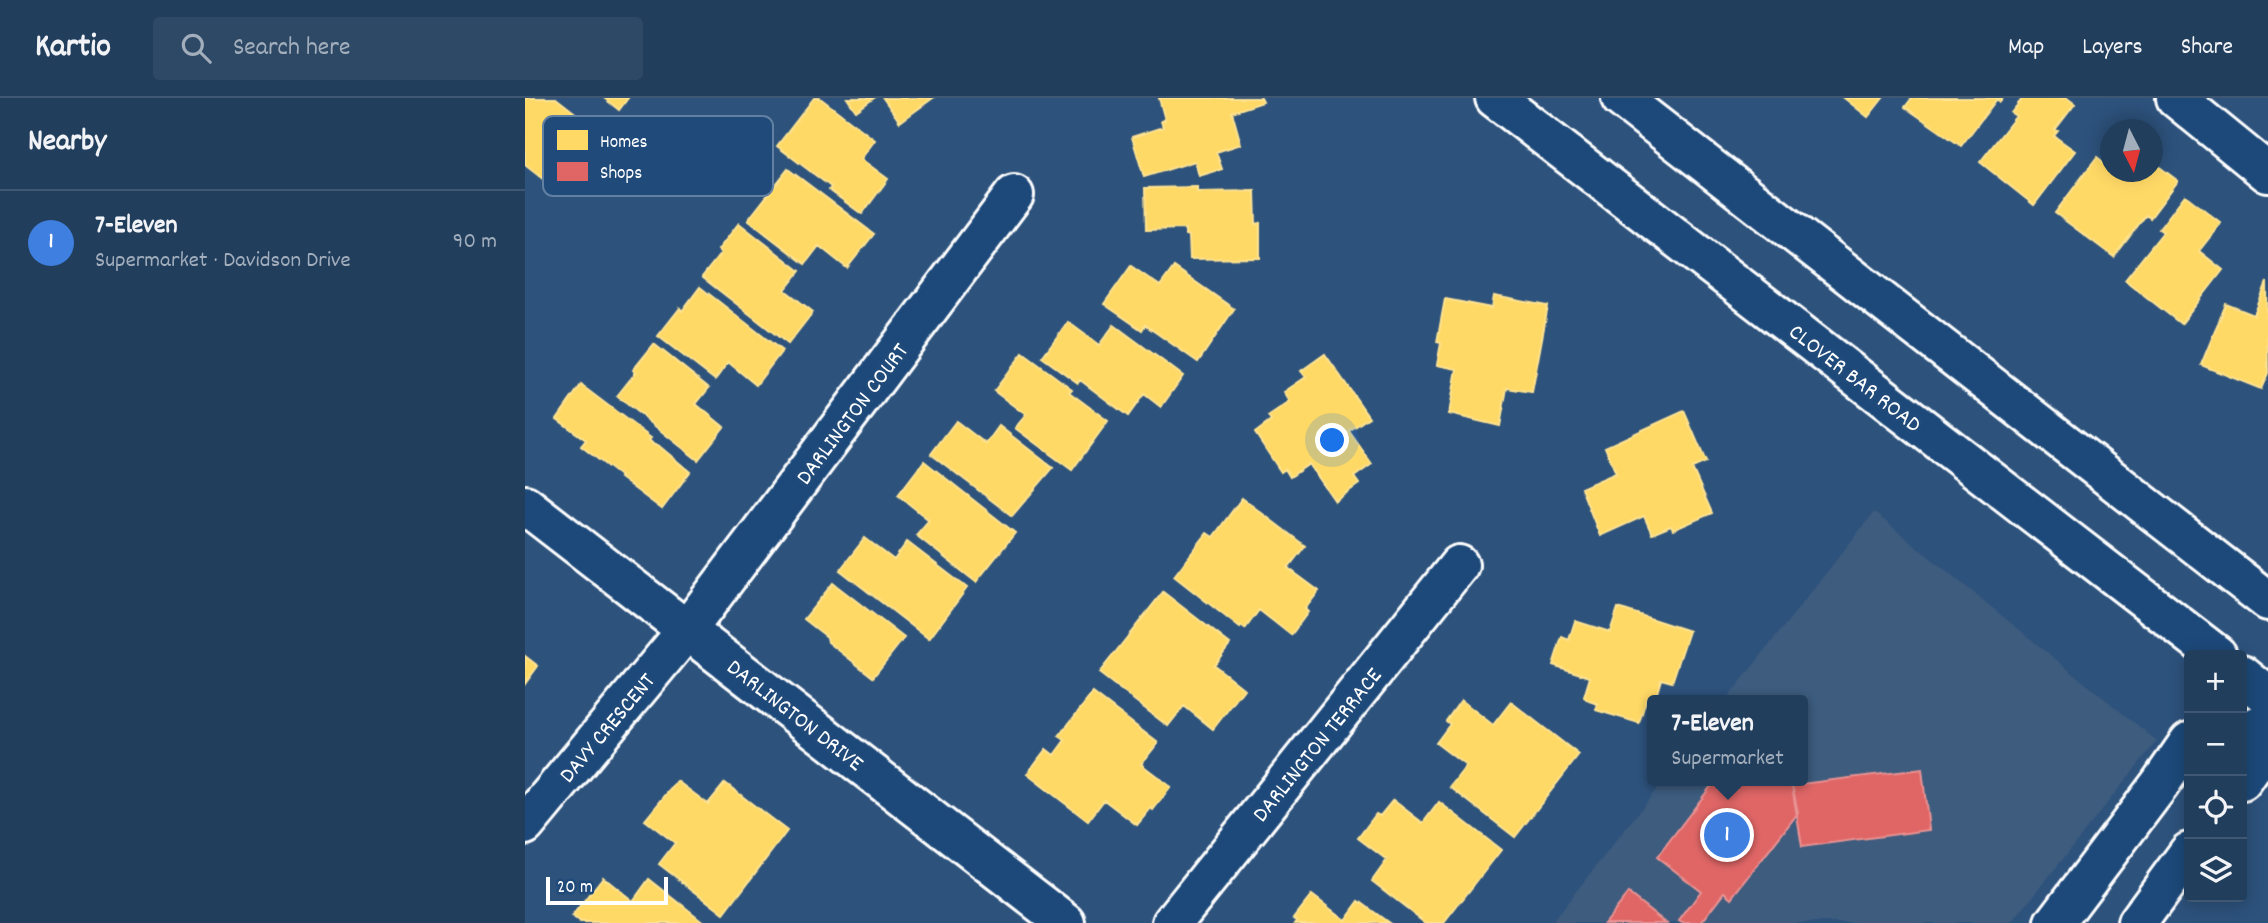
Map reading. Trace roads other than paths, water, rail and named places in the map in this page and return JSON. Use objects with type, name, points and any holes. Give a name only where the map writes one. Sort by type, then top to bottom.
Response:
[{"type":"street","name":"CLOVER BAR ROAD","points":[[1495,98],[2211,650]]},
{"type":"street","points":[[1621,98],[2268,601]]},
{"type":"street","points":[[2176,98],[2268,173]]},
{"type":"street","name":"DARLINGTON COURT","points":[[687,630],[1014,195]]},
{"type":"street","name":"DARLINGTON DRIVE","points":[[525,505],[1066,923]]},
{"type":"street","name":"DARLINGTON TERRACE","points":[[1172,923],[1459,565]]},
{"type":"street","name":"DAVY CRESCENT","points":[[525,825],[687,630]]},
{"type":"street","points":[[2245,776],[2257,760],[2259,715],[2247,687]]},
{"type":"street","points":[[2055,923],[2184,749]]},
{"type":"street","points":[[2137,923],[2184,859]]},
{"type":"place","name":"7-Eleven","points":[[1727,835]]}]
